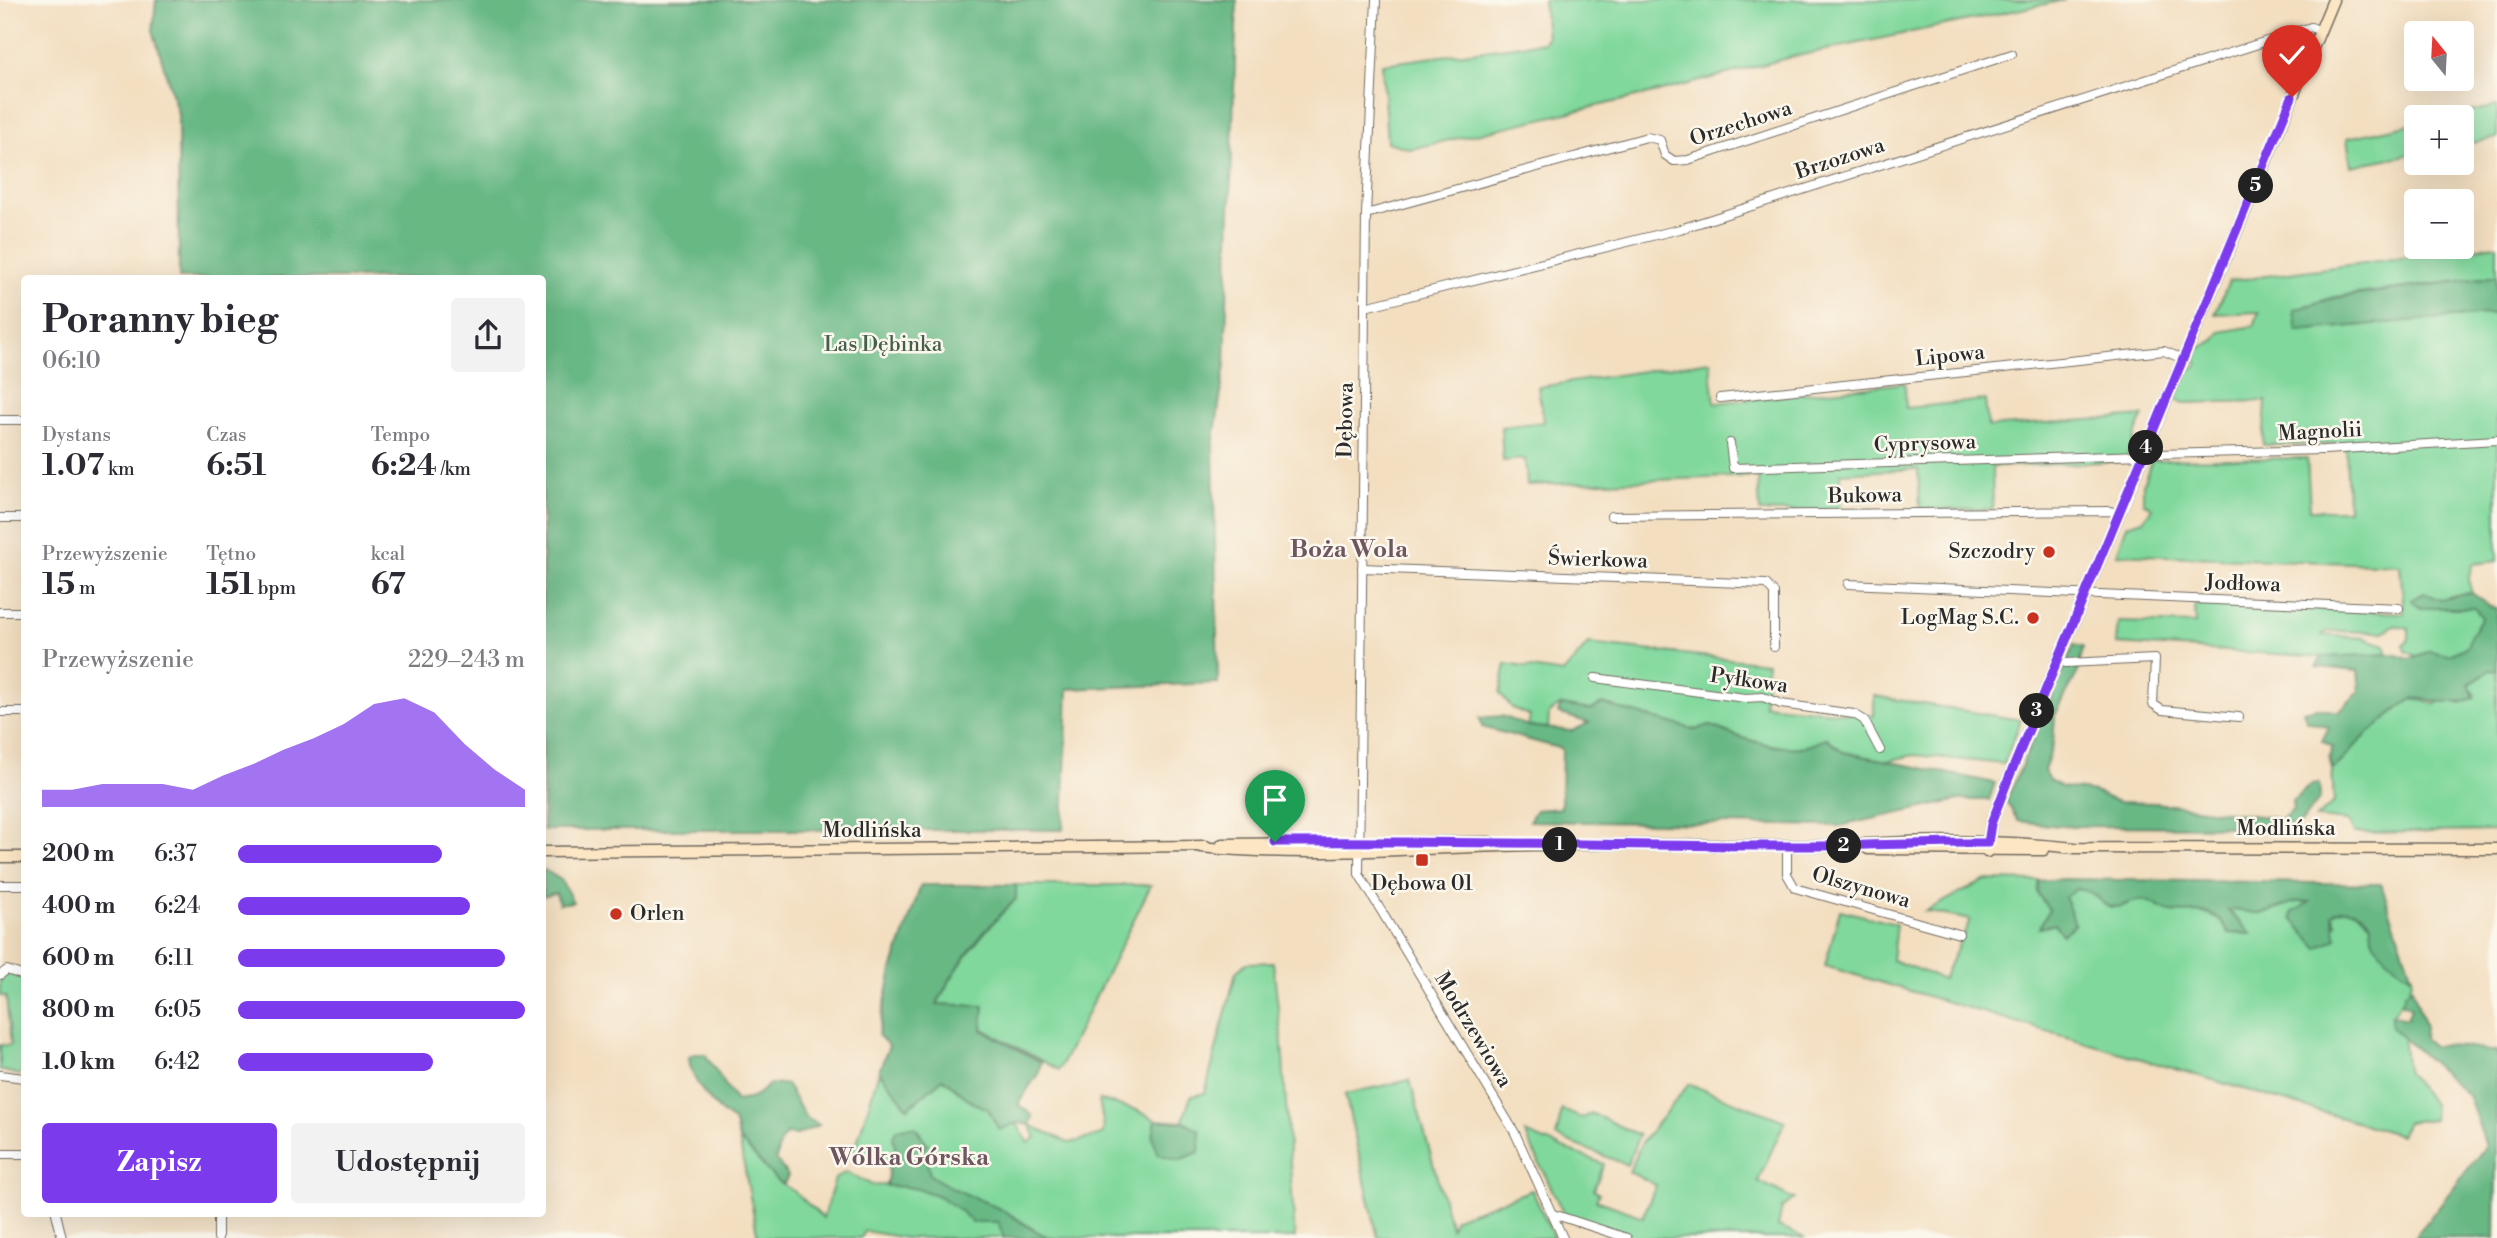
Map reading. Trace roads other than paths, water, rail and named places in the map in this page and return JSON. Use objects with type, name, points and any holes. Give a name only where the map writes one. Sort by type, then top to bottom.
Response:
[{"type":"main road","points":[[1988,847],[1993,816],[2333,0]]},
{"type":"main road","name":"Modlińska","points":[[546,852],[1201,847],[1239,843],[1358,846],[1470,841],[1531,845],[1841,846],[1889,842],[1988,847],[2497,849]]},
{"type":"main road","points":[[0,857],[21,857]]},
{"type":"street","name":"Dębowa","points":[[1358,846],[1366,214],[1376,0]]},
{"type":"street","name":"Brzozowa","points":[[1365,307],[1680,229],[2311,27],[2320,31]]},
{"type":"street","name":"Orzechowa","points":[[1366,214],[1647,137],[1660,141],[1665,155],[1674,161],[1688,160],[2012,54]]},
{"type":"street","name":"Lipowa","points":[[1720,398],[2164,351],[2183,359]]},
{"type":"street","points":[[0,420],[21,420]]},
{"type":"street","name":"Magnolii","points":[[2145,452],[2247,453],[2497,440]]},
{"type":"street","name":"Cyprysowa","points":[[1730,443],[1733,468],[2145,452]]},
{"type":"street","name":"Bukowa","points":[[1611,516],[2096,511],[2119,514]]},
{"type":"street","points":[[0,518],[21,518]]},
{"type":"street","name":"Świerkowa","points":[[1362,568],[1766,584],[1774,593],[1774,648]]},
{"type":"street","name":"Jodłowa","points":[[1848,584],[2399,608]]},
{"type":"street","points":[[0,612],[21,612]]},
{"type":"street","points":[[2058,660],[2066,663],[2155,659],[2151,694],[2153,704],[2162,710],[2239,717]]},
{"type":"street","name":"Pyłkowa","points":[[1595,678],[1745,698],[1763,697],[1781,704],[1848,713],[1864,720],[1880,750]]},
{"type":"street","points":[[0,712],[21,712]]},
{"type":"street","name":"Modrzewiowa","points":[[1358,846],[1359,874],[1515,1133],[1563,1238]]},
{"type":"street","name":"Olszynowa","points":[[1787,846],[1787,874],[1796,888],[1959,934]]},
{"type":"street","points":[[0,885],[21,885]]},
{"type":"street","points":[[0,975],[12,971],[21,975]]},
{"type":"street","points":[[0,1075],[21,1078]]},
{"type":"street","points":[[0,1154],[21,1154]]},
{"type":"street","points":[[1553,1214],[1627,1238]]},
{"type":"street","points":[[57,1217],[62,1238]]},
{"type":"street","points":[[218,1217],[218,1238]]},
{"type":"place","name":"Szczodry","points":[[2049,552]]},
{"type":"place","name":"LogMag S.C.","points":[[2033,618]]},
{"type":"place","name":"Dębowa 01","points":[[1422,860]]},
{"type":"place","name":"Orlen","points":[[616,914]]},
{"type":"district","name":"Boża Wola","points":[[1349,550]]},
{"type":"district","name":"Wólka Górska","points":[[909,1158]]},
{"type":"park label","name":"Las Dębinka","points":[[883,345]]}]
